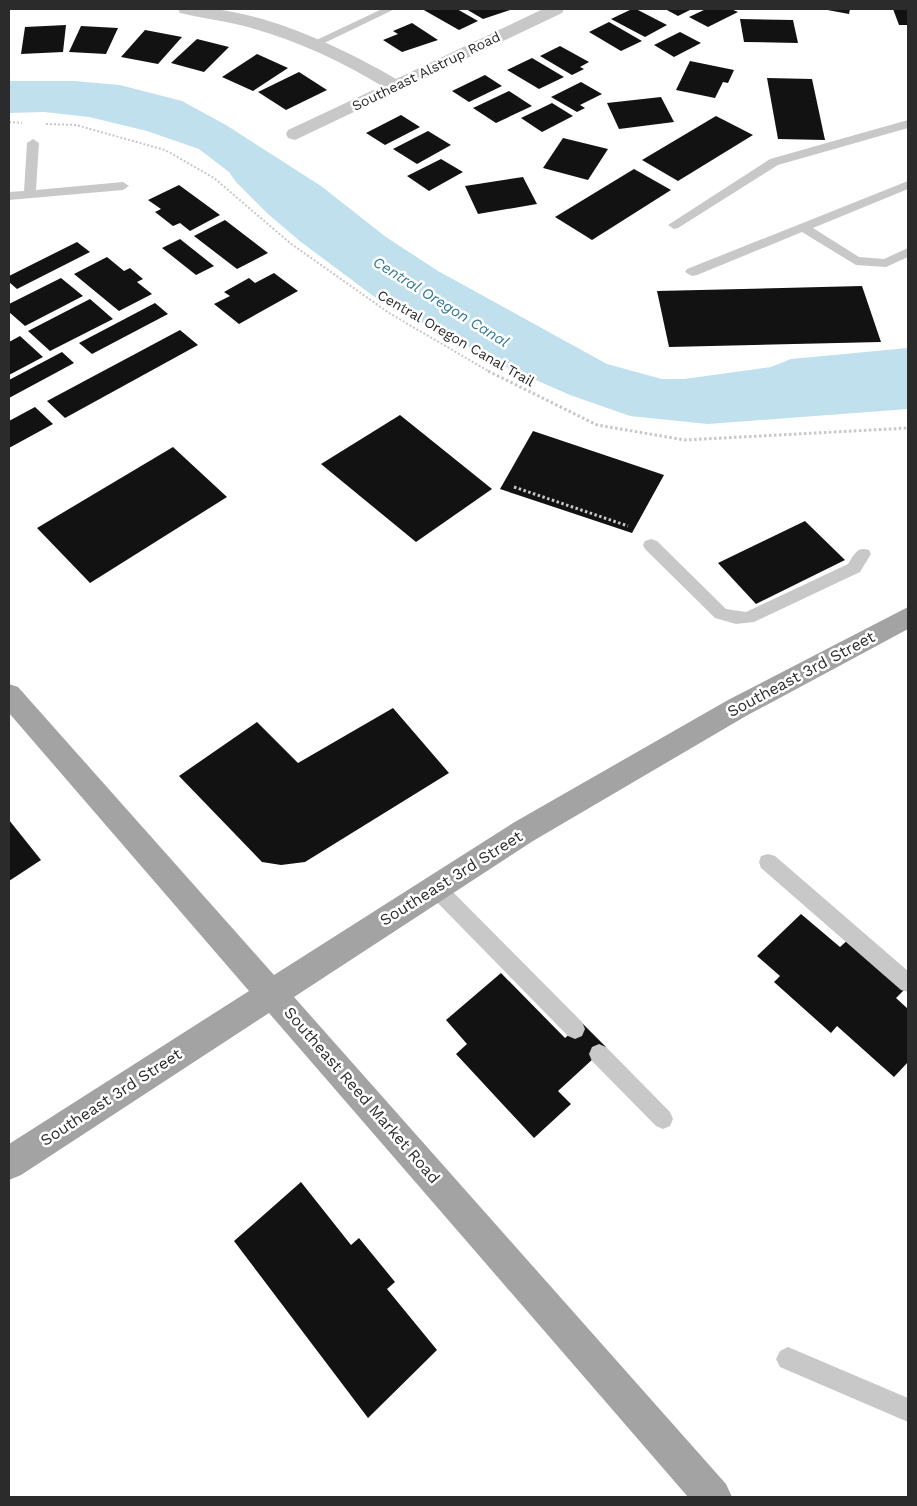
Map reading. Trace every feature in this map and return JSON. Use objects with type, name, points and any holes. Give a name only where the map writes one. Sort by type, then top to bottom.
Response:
[{"type":"main road","name":"Southeast 3rd Street","points":[[9,1163],[523,832],[737,708],[908,616]]},
{"type":"main road","name":"Southeast Reed Market Road","points":[[9,695],[713,1497]]},
{"type":"street","points":[[186,9],[232,12],[355,61],[395,86]]},
{"type":"street","name":"Southeast Alstrup Road","points":[[296,134],[556,9]]},
{"type":"lane","points":[[314,44],[390,9]]},
{"type":"lane","points":[[674,225],[774,162],[908,124]]},
{"type":"lane","points":[[30,194],[33,143]]},
{"type":"lane","points":[[692,272],[908,185]]},
{"type":"lane","points":[[9,196],[123,186]]},
{"type":"lane","points":[[803,227],[856,261],[886,262],[908,252]]},
{"type":"lane","points":[[651,545],[721,614],[736,618],[748,618],[854,568],[863,554]]},
{"type":"lane","points":[[768,862],[908,983]]},
{"type":"lane","points":[[435,888],[574,1029]]},
{"type":"lane","points":[[599,1054],[663,1119]]},
{"type":"lane","points":[[788,1359],[908,1410]]},
{"type":"path","points":[[9,122],[28,123]]},
{"type":"path","name":"Central Oregon Canal Trail","points":[[37,124],[76,125],[165,150],[214,178],[290,243],[389,313],[503,380],[597,425],[686,440],[908,428]]},
{"type":"path","points":[[514,487],[628,526]]},
{"type":"water","name":"Central Oregon Canal","points":[[9,81],[74,81],[120,85],[182,101],[226,125],[321,186],[386,237],[438,271],[607,364],[662,379],[684,379],[771,367],[791,359],[908,348],[908,409],[708,424],[630,416],[570,395],[488,359],[473,349],[380,301],[301,242],[268,214],[236,182],[229,172],[199,149],[147,131],[89,117],[44,112],[9,113]]},
{"type":"building","points":[[422,9],[457,9],[478,21],[459,30]]},
{"type":"building","points":[[466,9],[513,9],[483,19]]},
{"type":"building","points":[[636,9],[667,25],[645,37],[611,19]]},
{"type":"building","points":[[665,9],[692,9],[678,16]]},
{"type":"building","points":[[706,9],[731,9],[738,12],[708,27],[689,17]]},
{"type":"building","points":[[822,9],[850,9],[849,14]]},
{"type":"building","points":[[893,9],[908,9],[908,25],[899,25]]},
{"type":"building","points":[[740,19],[793,20],[798,43],[744,42]]},
{"type":"building","points":[[609,22],[642,41],[621,51],[589,32]]},
{"type":"building","points":[[412,23],[438,40],[402,52],[383,40],[398,34],[393,31]]},
{"type":"building","points":[[66,25],[63,52],[21,54],[25,27]]},
{"type":"building","points":[[81,26],[118,28],[106,54],[69,52]]},
{"type":"building","points":[[145,30],[182,37],[158,64],[121,57]]},
{"type":"building","points":[[680,32],[701,43],[674,57],[654,45]]},
{"type":"building","points":[[197,39],[229,47],[204,72],[171,63]]},
{"type":"building","points":[[560,46],[589,62],[580,67],[584,69],[572,75],[540,56]]},
{"type":"building","points":[[257,54],[288,68],[253,91],[222,77]]},
{"type":"building","points":[[532,58],[564,77],[539,89],[507,70]]},
{"type":"building","points":[[690,61],[734,70],[728,83],[723,82],[715,98],[676,90]]},
{"type":"building","points":[[299,72],[327,90],[286,110],[258,92]]},
{"type":"building","points":[[485,75],[502,86],[469,102],[452,91]]},
{"type":"building","points":[[767,78],[812,79],[825,140],[778,139]]},
{"type":"building","points":[[581,82],[602,94],[580,105],[585,108],[577,112],[551,97]]},
{"type":"building","points":[[509,91],[532,106],[496,123],[473,108]]},
{"type":"building","points":[[661,97],[674,122],[619,129],[607,103]]},
{"type":"building","points":[[552,103],[573,116],[542,132],[521,118]]},
{"type":"building","points":[[401,115],[420,127],[385,145],[366,133]]},
{"type":"building","points":[[716,116],[753,135],[678,181],[642,160]]},
{"type":"building","points":[[428,131],[451,145],[417,164],[393,149]]},
{"type":"building","points":[[563,138],[608,149],[588,180],[543,168]]},
{"type":"building","points":[[441,159],[463,172],[429,191],[407,176]]},
{"type":"building","points":[[634,169],[671,190],[592,240],[555,217]]},
{"type":"building","points":[[523,177],[537,204],[478,214],[465,186]]},
{"type":"building","points":[[179,185],[220,215],[190,231],[180,223],[173,226],[155,212],[161,209],[148,200]]},
{"type":"building","points":[[225,220],[268,253],[237,269],[194,236]]},
{"type":"building","points":[[180,239],[214,266],[196,275],[162,248]]},
{"type":"building","points":[[77,242],[90,252],[17,289],[9,282],[9,276]]},
{"type":"building","points":[[107,257],[124,271],[130,268],[143,279],[137,282],[152,294],[119,311],[74,274]]},
{"type":"building","points":[[274,273],[298,291],[239,324],[214,304],[230,296],[224,292],[249,278],[255,283]]},
{"type":"building","points":[[61,278],[83,296],[25,326],[9,312],[9,304]]},
{"type":"building","points":[[862,286],[881,342],[669,347],[657,291]]},
{"type":"building","points":[[90,299],[113,319],[50,351],[28,331]]},
{"type":"building","points":[[155,303],[168,314],[92,354],[79,343]]},
{"type":"building","points":[[180,330],[198,345],[65,418],[47,401]]},
{"type":"building","points":[[20,336],[43,357],[9,375],[9,342]]},
{"type":"building","points":[[62,352],[74,363],[9,398],[9,380]]},
{"type":"building","points":[[35,407],[53,424],[9,448],[9,421]]},
{"type":"building","points":[[400,415],[492,489],[416,542],[321,464]]},
{"type":"building","points":[[533,431],[664,475],[632,533],[500,489]]},
{"type":"building","points":[[173,447],[227,497],[90,583],[37,528]]},
{"type":"building","points":[[805,521],[845,560],[756,604],[718,563]]},
{"type":"building","points":[[393,708],[449,773],[305,862],[281,865],[262,862],[179,776],[257,722],[298,763]]},
{"type":"building","points":[[9,820],[41,860],[9,881]]},
{"type":"building","points":[[801,914],[840,947],[850,938],[907,987],[896,998],[908,1009],[908,1062],[894,1077],[837,1026],[831,1033],[774,982],[780,976],[757,956]]},
{"type":"building","points":[[501,973],[565,1038],[582,1023],[606,1047],[558,1091],[571,1104],[534,1138],[456,1054],[467,1044],[446,1020]]},
{"type":"building","points":[[301,1182],[351,1245],[359,1238],[395,1282],[387,1289],[437,1350],[368,1418],[234,1241]]}]
